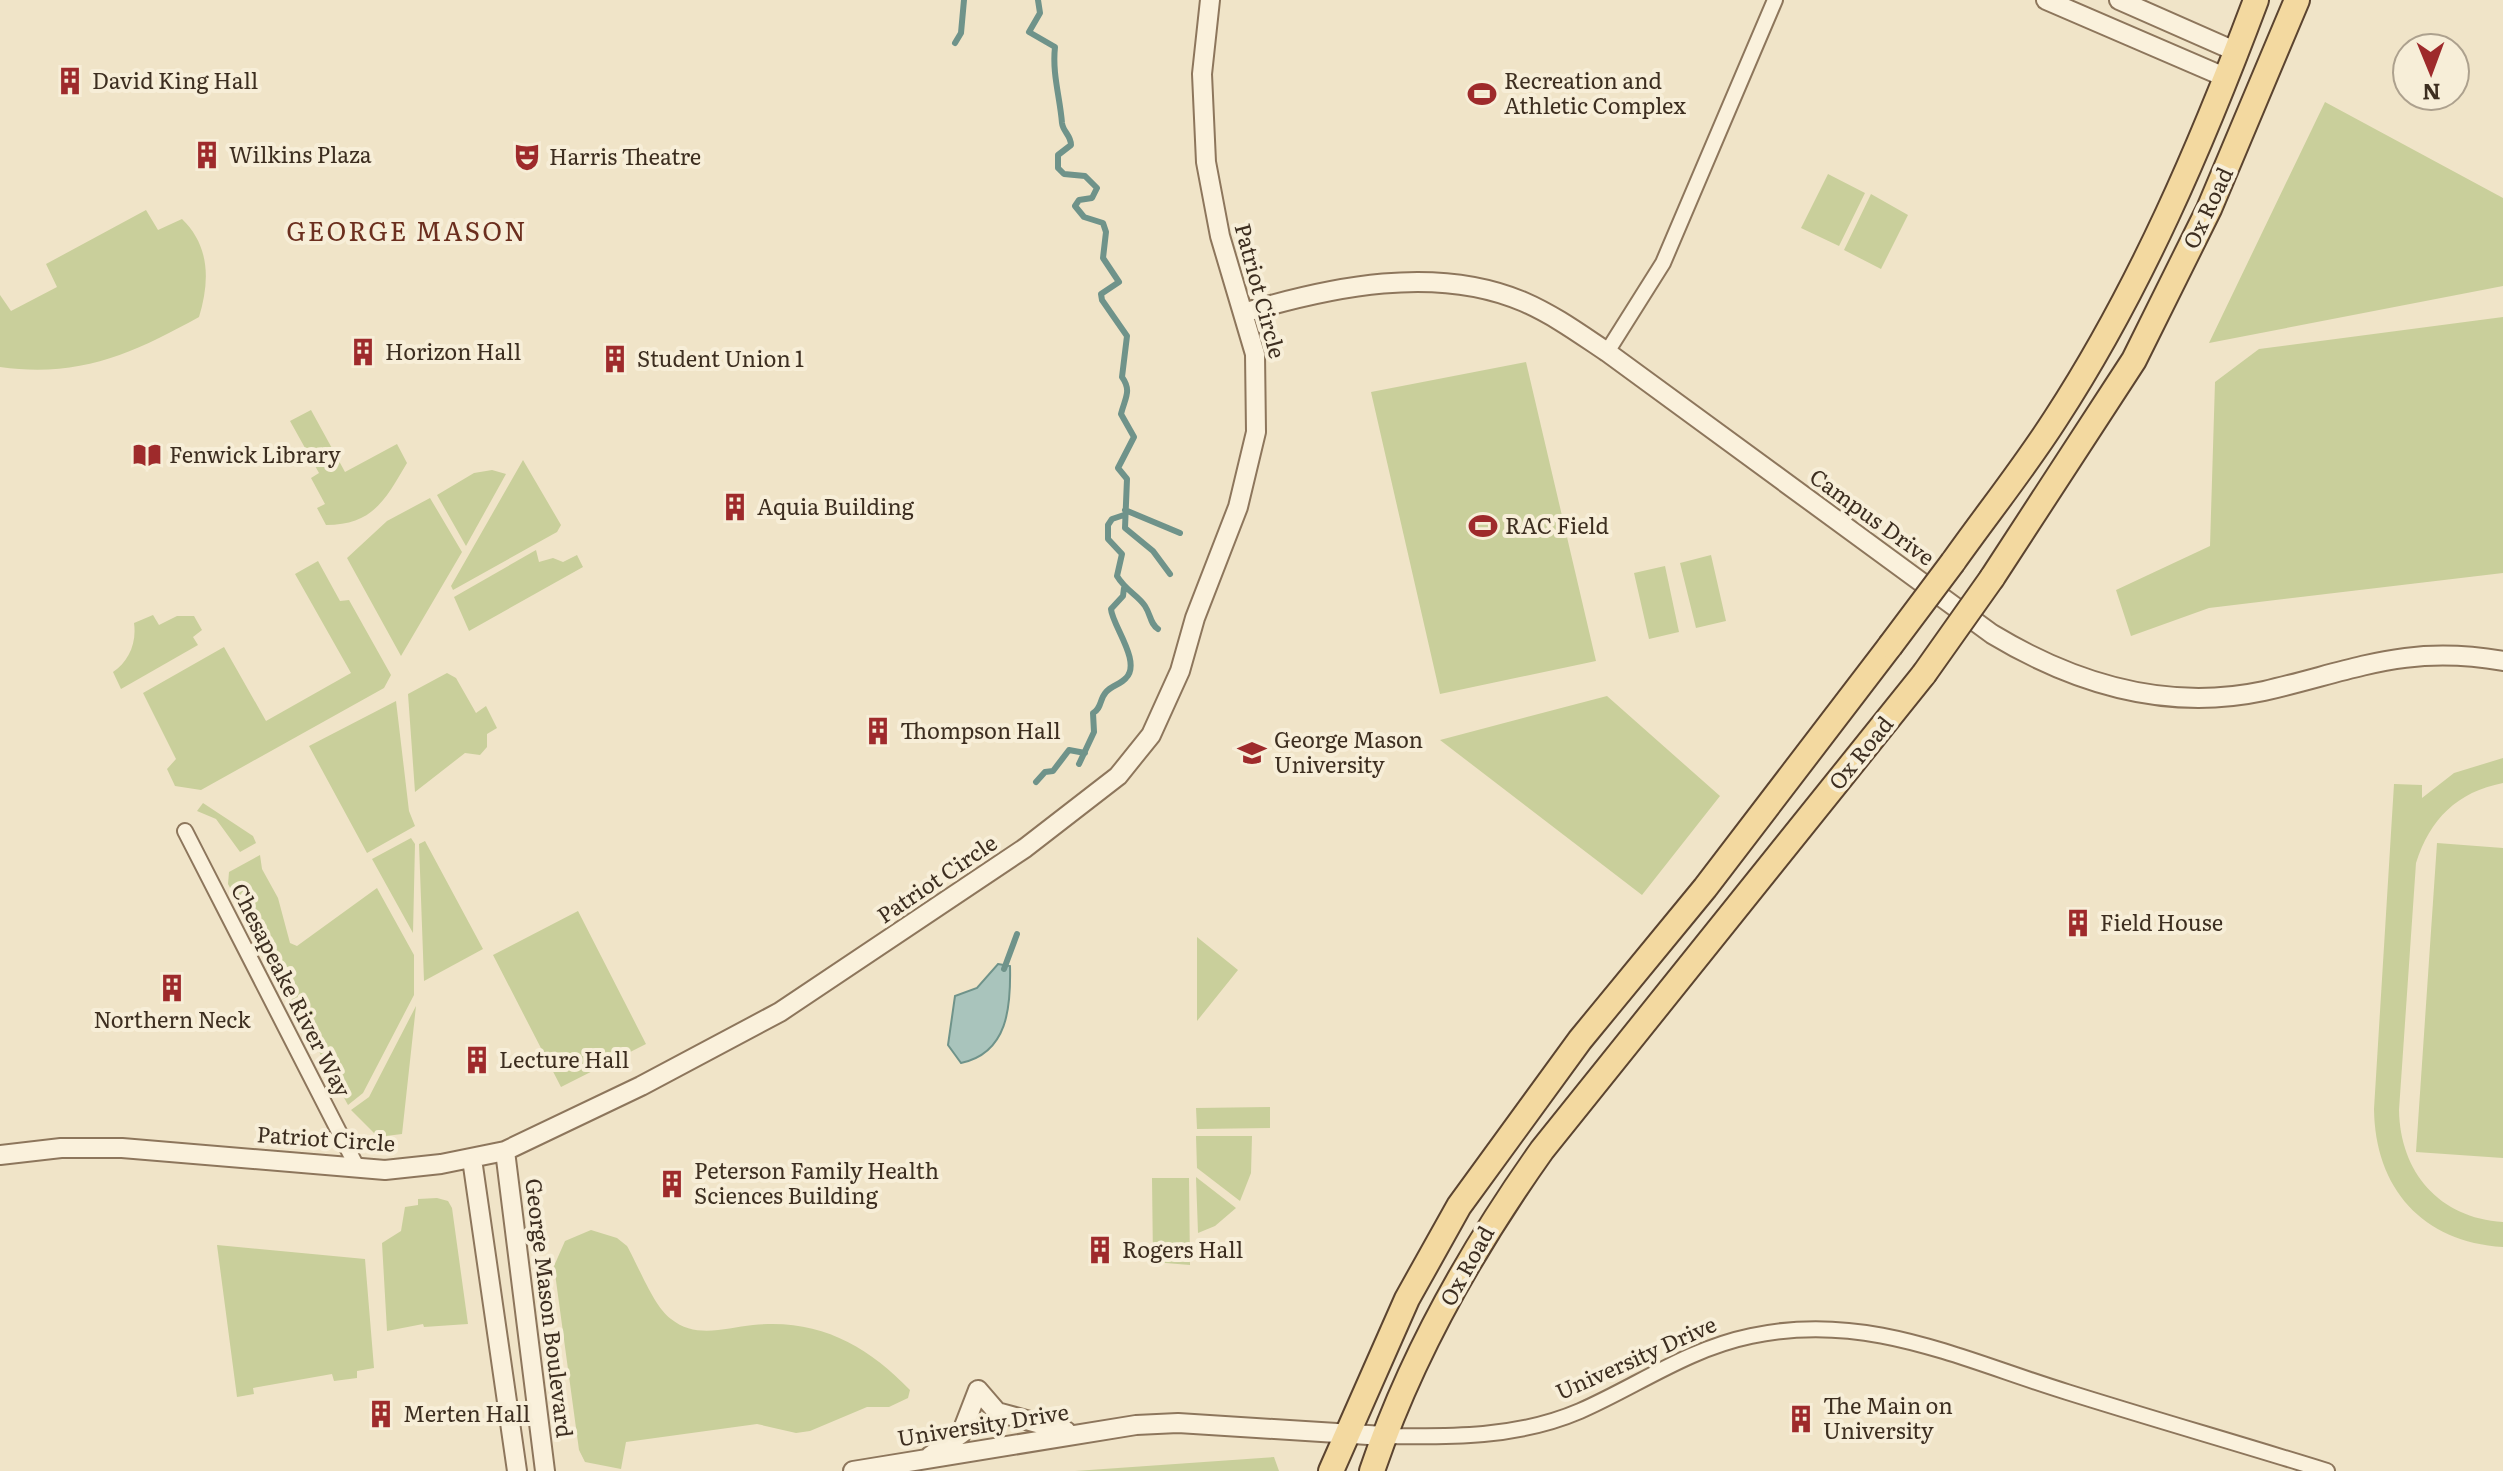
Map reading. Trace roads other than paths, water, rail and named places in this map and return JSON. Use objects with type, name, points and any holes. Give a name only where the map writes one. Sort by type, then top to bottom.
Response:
[{"type":"main road","name":"Ox Road","points":[[1331,1471],[1407,1299],[1459,1206],[1580,1040],[1705,888],[1890,646],[2057,418],[2123,303],[2210,121],[2256,0]]},
{"type":"main road","name":"Ox Road","points":[[1372,1471],[1411,1370],[1444,1305],[1507,1199],[1542,1150],[1924,674],[1992,578],[2134,360],[2209,209],[2297,0]]},
{"type":"street","name":"Patriot Circle","points":[[0,1155],[107,1147],[385,1170],[472,1159],[505,1151],[621,1096],[780,1012],[1036,841],[1118,776],[1151,735],[1180,671],[1195,618],[1238,507],[1250,467],[1258,415],[1257,373],[1220,236],[1206,162],[1202,74],[1210,0]]},
{"type":"street","points":[[1607,352],[1663,263],[1775,0]]},
{"type":"street","points":[[2046,0],[2227,78]]},
{"type":"street","points":[[2119,0],[2237,52]]},
{"type":"street","name":"Campus Drive","points":[[1243,313],[1335,290],[1427,282],[1473,288],[1520,301],[1554,317],[1607,352],[1992,634],[2028,656],[2096,684],[2134,694],[2214,697],[2263,691],[2398,657],[2455,654],[2503,661]]},
{"type":"street","name":"Chesapeake River Way","points":[[185,831],[358,1169]]},
{"type":"street","name":"George Mason Boulevard","points":[[505,1151],[545,1471]]},
{"type":"street","points":[[472,1159],[517,1471]]},
{"type":"street","name":"University Drive","points":[[853,1471],[1136,1425],[1178,1423],[1384,1436],[1463,1437],[1519,1430],[1580,1411],[1677,1361],[1721,1343],[1785,1330],[1850,1329],[1917,1341],[2064,1391],[2327,1471]]},
{"type":"street","points":[[925,1459],[961,1434],[978,1390],[997,1412],[1077,1434]]},
{"type":"water","points":[[998,964],[1010,966],[1004,1026],[989,1049],[977,1058],[961,1063],[948,1045],[955,996],[977,988]]},
{"type":"waterway","points":[[955,43],[961,33],[964,0]]},
{"type":"waterway","points":[[1038,0],[1040,13],[1029,32],[1055,47],[1055,76],[1062,123],[1071,142],[1058,155],[1058,168],[1064,174],[1085,176],[1097,188],[1092,198],[1079,200],[1075,206],[1084,217],[1103,223],[1106,232],[1103,258],[1119,282],[1101,294],[1127,336],[1122,377],[1127,391],[1121,414],[1134,437],[1118,468],[1127,479],[1125,528],[1153,551],[1170,574]]},
{"type":"waterway","points":[[1125,510],[1180,533]]},
{"type":"waterway","points":[[1124,515],[1112,519],[1108,525],[1108,539],[1122,554],[1117,576],[1142,602],[1158,629]]},
{"type":"waterway","points":[[1079,764],[1094,732],[1093,713],[1106,692],[1124,680],[1130,671],[1129,653],[1111,609],[1123,596],[1124,588]]},
{"type":"waterway","points":[[1036,782],[1045,772],[1053,771],[1069,750],[1085,753]]},
{"type":"waterway","points":[[1004,969],[1017,934]]},
{"type":"place","name":"David King Hall","points":[[70,81]]},
{"type":"place","name":"Recreation and Athletic Complex","points":[[1482,94]]},
{"type":"place","name":"Wilkins Plaza","points":[[207,155]]},
{"type":"place","name":"Harris Theatre","points":[[527,157]]},
{"type":"place","name":"Horizon Hall","points":[[363,352]]},
{"type":"place","name":"Student Union 1","points":[[615,359]]},
{"type":"place","name":"Fenwick Library","points":[[147,455]]},
{"type":"place","name":"Aquia Building","points":[[735,507]]},
{"type":"place","name":"RAC Field","points":[[1483,526]]},
{"type":"place","name":"Thompson Hall","points":[[878,731]]},
{"type":"place","name":"George Mason University","points":[[1252,753]]},
{"type":"place","name":"Field House","points":[[2078,923]]},
{"type":"place","name":"Northern Neck","points":[[172,988]]},
{"type":"place","name":"Lecture Hall","points":[[477,1060]]},
{"type":"place","name":"Peterson Family Health Sciences Building","points":[[672,1184]]},
{"type":"place","name":"Rogers Hall","points":[[1100,1250]]},
{"type":"place","name":"Merten Hall","points":[[381,1414]]},
{"type":"place","name":"The Main on University","points":[[1801,1419]]},
{"type":"district","name":"GEORGE MASON","points":[[407,232]]}]
